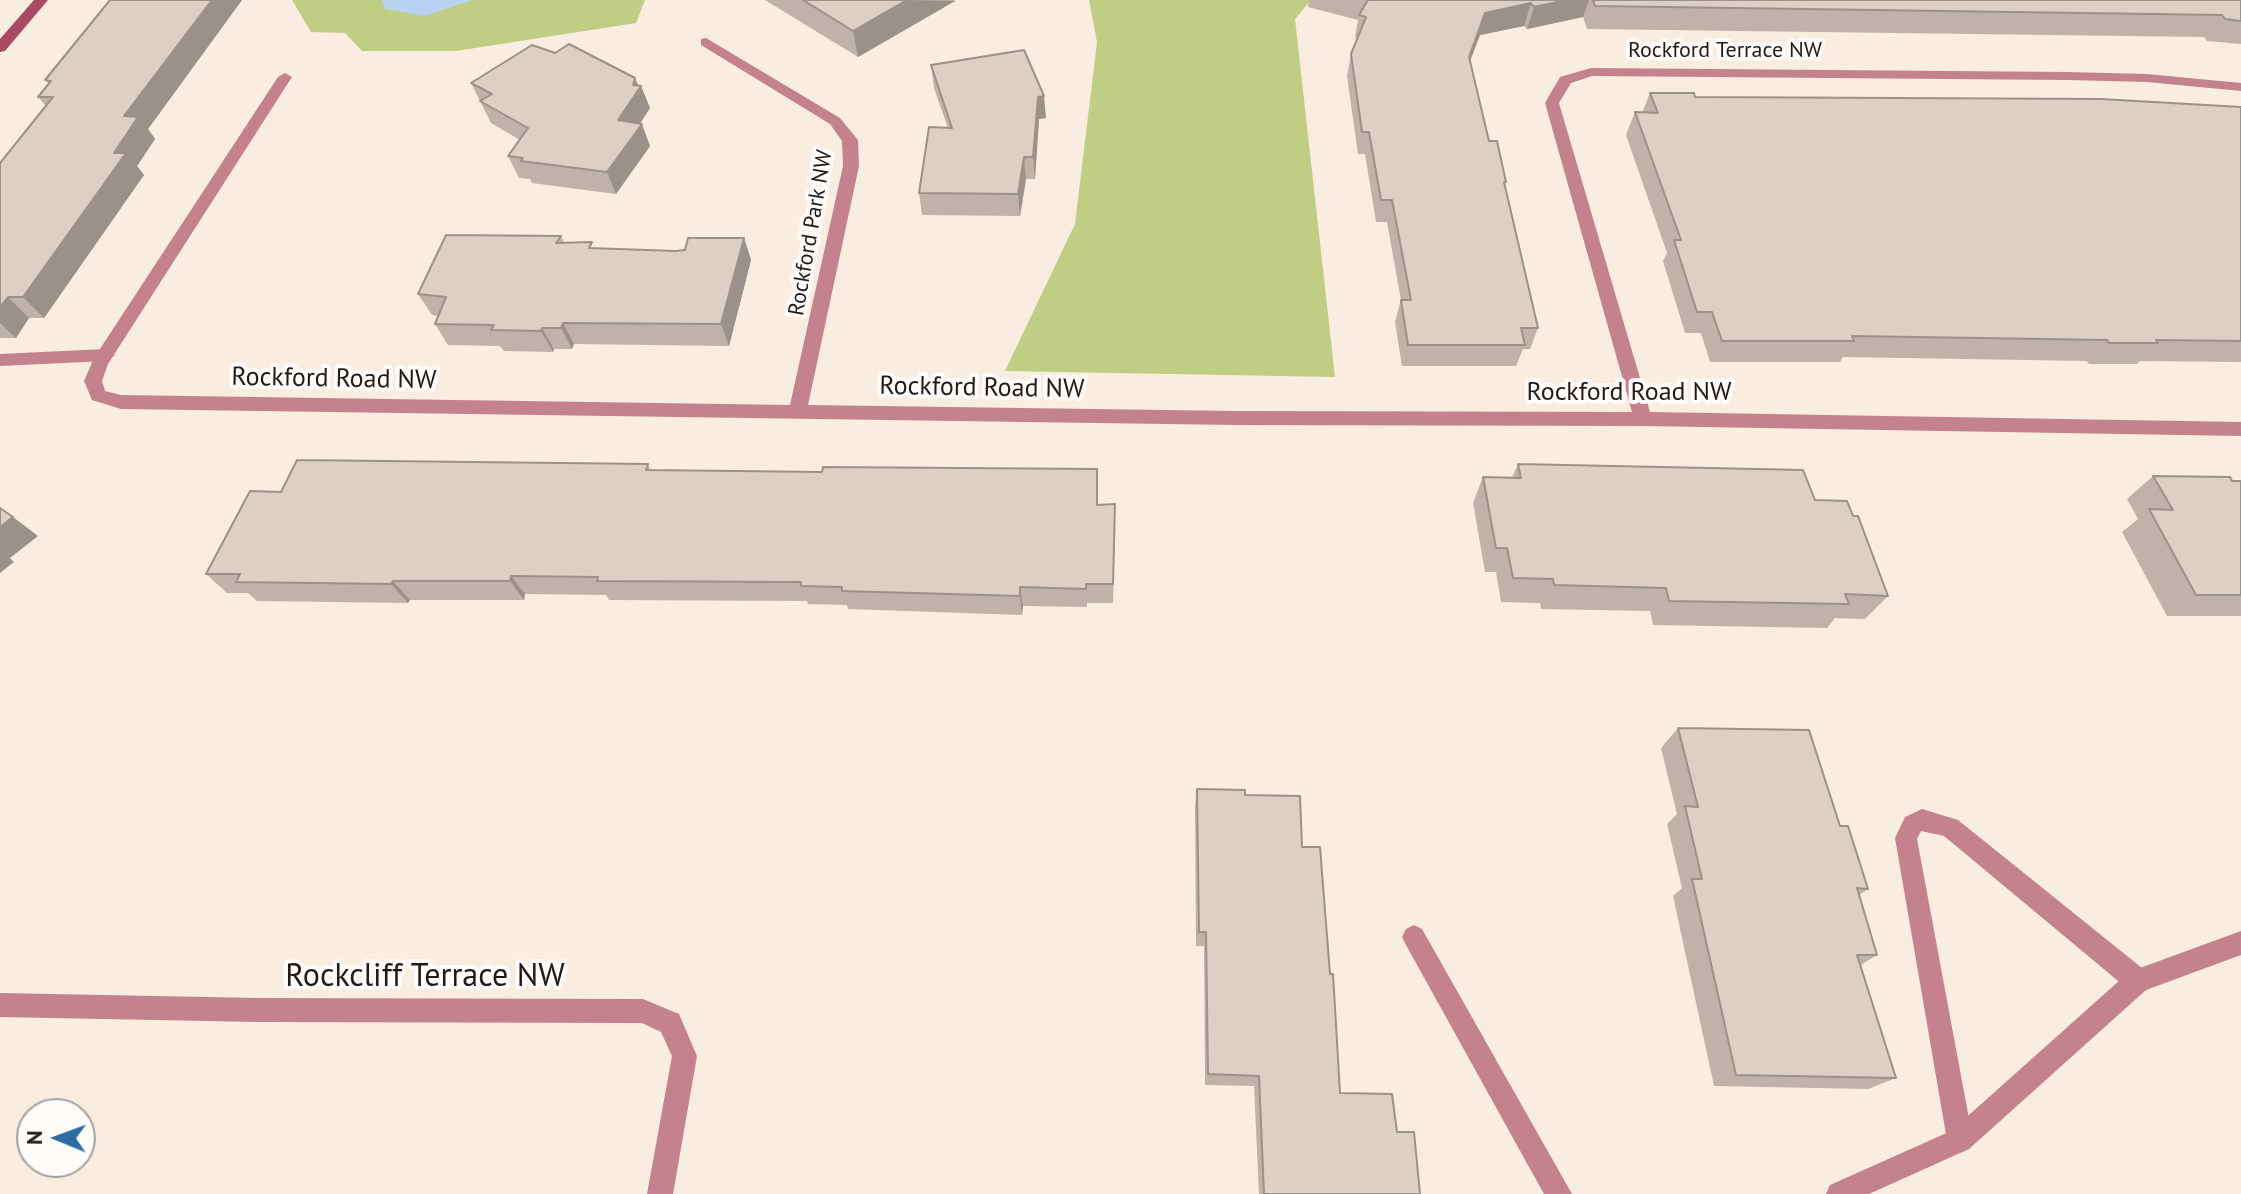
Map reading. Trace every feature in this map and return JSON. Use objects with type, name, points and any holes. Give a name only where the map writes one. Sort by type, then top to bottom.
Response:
[{"type":"main road","points":[[0,48],[41,0]]},
{"type":"street","name":"Rockford Park NW","points":[[706,42],[835,121],[850,140],[851,166],[798,411]]},
{"type":"street","name":"Rockford Terrace NW","points":[[1643,419],[1552,103],[1565,80],[1591,72],[2080,76],[2147,78],[2241,87]]},
{"type":"street","name":"Rockford Road NW","points":[[285,77],[95,373],[94,387],[98,395],[121,402],[2241,429]]},
{"type":"street","points":[[0,360],[106,355]]},
{"type":"street","points":[[1960,1140],[1906,838],[1913,824],[1922,820],[1950,827],[2138,981]]},
{"type":"street","points":[[1414,937],[1559,1194]]},
{"type":"street","points":[[1839,1194],[1960,1140],[2138,981],[2241,943]]},
{"type":"street","name":"Rockcliff Terrace NW","points":[[0,1005],[258,1010],[643,1011],[670,1023],[685,1056],[660,1194]]},
{"type":"green space","points":[[292,0],[645,0],[636,23],[456,51],[362,51],[345,33],[311,32]]},
{"type":"green space","points":[[1089,0],[1311,0],[1295,19],[1335,377],[1005,371],[1075,224],[1097,42]]},
{"type":"water","points":[[382,0],[473,0],[425,16],[385,9]]},
{"type":"building","points":[[110,0],[212,0],[124,116],[138,117],[114,153],[126,153],[23,297],[8,297],[0,307],[0,163],[53,97],[38,97],[51,81],[45,80]]},
{"type":"building","points":[[803,0],[907,0],[853,31]]},
{"type":"building","points":[[1368,0],[1566,0],[1534,7],[1531,3],[1485,13],[1469,57],[1489,141],[1497,141],[1538,328],[1521,328],[1525,345],[1408,345],[1401,300],[1411,300],[1392,200],[1381,200],[1369,132],[1362,132],[1351,54],[1366,17],[1359,15]]},
{"type":"building","points":[[1593,0],[2241,0],[2241,21],[2225,19],[2222,15],[1595,6]]},
{"type":"building","points":[[569,44],[635,78],[633,85],[641,86],[618,120],[642,124],[607,172],[521,161],[523,158],[508,156],[528,128],[480,101],[492,94],[471,83],[532,45],[555,53]]},
{"type":"building","points":[[1024,50],[1044,96],[1038,97],[1033,157],[1024,157],[1018,194],[919,193],[929,127],[952,128],[931,65]]},
{"type":"building","points":[[1650,93],[1694,93],[1695,97],[2101,99],[2241,107],[2241,341],[2109,343],[2107,340],[1852,336],[1854,341],[1722,341],[1712,312],[1697,312],[1674,240],[1681,240],[1635,112],[1658,113]]},
{"type":"building","points":[[446,235],[561,236],[556,243],[592,242],[589,248],[676,251],[685,250],[688,238],[744,238],[721,324],[563,323],[561,328],[542,328],[541,331],[491,330],[494,325],[435,324],[446,297],[418,294]]},
{"type":"building","points":[[297,460],[648,464],[646,470],[822,472],[823,467],[1097,469],[1097,505],[1115,504],[1113,584],[1086,584],[1086,589],[1020,587],[1020,596],[842,591],[842,587],[801,586],[801,582],[597,581],[598,577],[511,576],[510,581],[393,581],[391,584],[236,582],[240,574],[206,574],[250,491],[281,492]]},
{"type":"building","points":[[1518,464],[1803,470],[1815,500],[1847,501],[1853,516],[1858,516],[1888,596],[1845,594],[1849,604],[1669,601],[1666,588],[1554,585],[1553,579],[1513,578],[1507,548],[1496,548],[1483,477],[1521,478]]},
{"type":"building","points":[[2153,476],[2230,477],[2232,481],[2241,481],[2241,595],[2196,595],[2149,509],[2173,510]]},
{"type":"building","points":[[0,508],[13,517],[0,527]]},
{"type":"building","points":[[1678,728],[1809,730],[1840,826],[1848,826],[1868,889],[1857,888],[1877,955],[1857,955],[1896,1078],[1736,1075],[1692,879],[1702,879],[1685,806],[1698,807]]},
{"type":"building","points":[[1197,789],[1245,790],[1245,795],[1300,796],[1302,847],[1320,847],[1330,974],[1333,974],[1340,1093],[1392,1094],[1397,1132],[1414,1132],[1420,1194],[1264,1194],[1259,1076],[1208,1074],[1206,932],[1199,932]]}]
